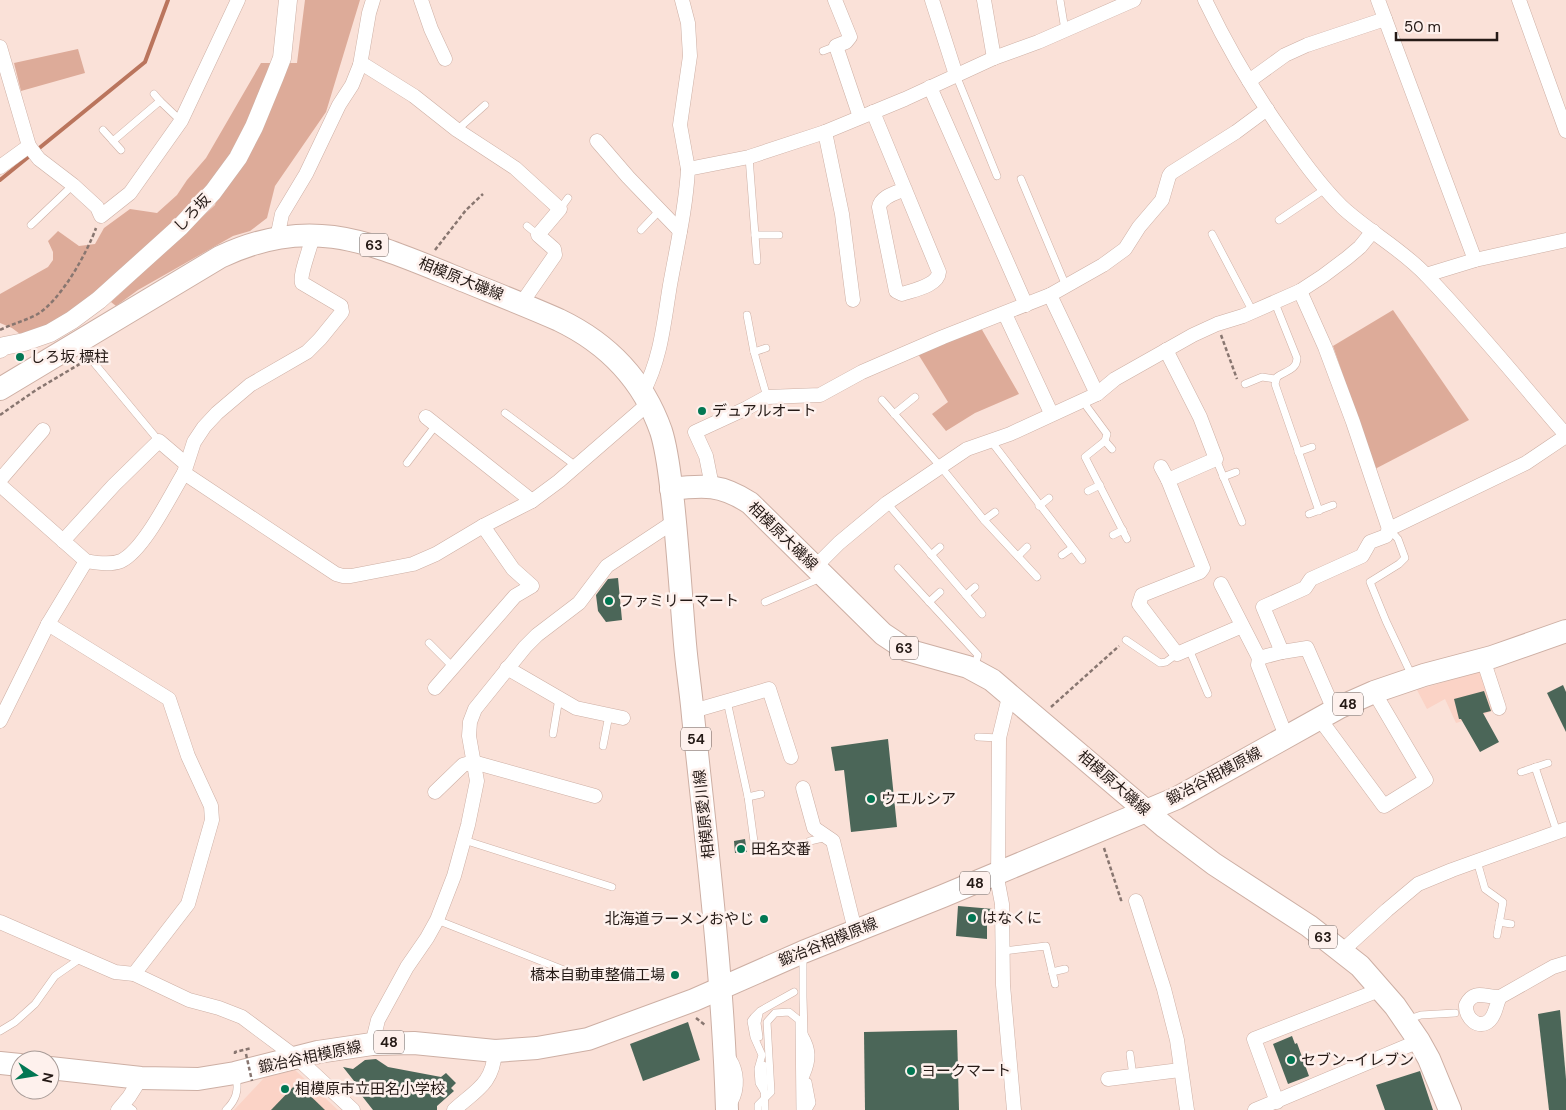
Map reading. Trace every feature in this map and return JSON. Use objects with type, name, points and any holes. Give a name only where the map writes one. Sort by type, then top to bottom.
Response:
[{"type":"main road","name":"相模原大磯線","points":[[0,389],[220,257],[251,245],[299,235],[345,238],[386,248],[565,323],[594,340],[618,360],[646,397],[661,431],[671,489],[712,486],[731,491],[750,503],[883,634],[907,650],[974,670],[992,680],[1010,693],[1145,811],[1214,864],[1309,926],[1342,951],[1360,966],[1382,990],[1405,1020],[1429,1059],[1450,1110]]},
{"type":"main road","name":"相模原愛川線","points":[[671,489],[685,645],[721,988],[729,1110]]},
{"type":"main road","name":"鍛冶谷相模原線","points":[[60,1069],[141,1078],[198,1079],[242,1066],[372,1044],[414,1043],[495,1051],[537,1048],[588,1039],[640,1021],[721,988],[855,930],[943,896],[1177,798],[1326,714],[1374,692],[1484,659],[1566,631]]},
{"type":"street","points":[[0,47],[2,65],[29,146],[39,159],[73,185],[97,208],[101,216],[130,193],[181,122],[238,0]]},
{"type":"street","name":"しろ坂","points":[[0,349],[4,346],[24,342],[50,332],[72,320],[99,300],[180,227],[213,192],[238,158],[254,127],[275,76],[283,51],[288,0]]},
{"type":"street","points":[[278,238],[282,214],[306,174],[339,105],[352,85],[360,65],[373,0]]},
{"type":"street","points":[[421,0],[430,28],[445,59]]},
{"type":"street","points":[[63,541],[114,484],[159,441],[185,468],[336,574],[343,576],[413,564],[436,554],[483,526],[532,501],[559,481],[646,397],[656,362],[686,200],[688,168],[680,125],[690,56],[688,23],[682,0]]},
{"type":"street","points":[[835,0],[850,37],[846,42],[836,46],[866,115],[905,189],[939,272],[936,281],[902,294],[896,291],[879,207],[884,198],[905,189]]},
{"type":"street","points":[[932,0],[956,75]]},
{"type":"street","points":[[984,0],[994,58]]},
{"type":"street","points":[[688,168],[749,157],[825,132],[994,58],[1134,0]]},
{"type":"street","points":[[1205,0],[1220,32],[1248,81],[1303,162],[1325,189],[1344,208],[1396,248],[1426,275],[1566,436],[1526,463],[1389,529],[1386,536],[1370,542],[1362,556],[1311,579],[1305,588],[1263,607],[1282,652]]},
{"type":"street","points":[[1378,0],[1475,260]]},
{"type":"street","points":[[1519,0],[1566,131]]},
{"type":"street","points":[[1248,81],[1285,55],[1307,45],[1385,19]]},
{"type":"street","points":[[360,65],[371,68],[414,96],[457,130],[515,168],[564,204],[538,235],[554,249],[555,255],[521,304]]},
{"type":"street","points":[[930,87],[1026,305]]},
{"type":"street","points":[[712,486],[706,456],[695,432],[767,397],[820,395],[862,372],[944,337],[1005,314],[1050,295],[1066,286],[1103,265],[1125,249],[1139,227],[1162,200],[1168,176],[1171,173],[1228,137],[1266,109]]},
{"type":"street","points":[[825,132],[842,214],[853,300]]},
{"type":"street","points":[[597,141],[628,177],[680,231]]},
{"type":"street","points":[[0,167],[29,146]]},
{"type":"street","points":[[819,570],[839,543],[887,503],[967,449],[991,441],[1091,397],[1115,379],[1193,335],[1217,324],[1275,303],[1300,291],[1347,258],[1360,247],[1373,230]]},
{"type":"street","points":[[0,485],[86,561],[96,563],[118,562],[129,556],[143,540],[185,468],[194,442],[216,413],[250,385],[307,352],[342,312],[341,306],[302,284],[300,278],[313,235]]},
{"type":"street","points":[[1426,275],[1475,260],[1566,240]]},
{"type":"street","points":[[1300,291],[1325,347],[1353,422],[1389,529]]},
{"type":"street","points":[[1050,295],[1091,397]]},
{"type":"street","points":[[1005,314],[1051,413]]},
{"type":"street","points":[[1166,350],[1203,416],[1216,459],[1168,480]]},
{"type":"street","points":[[431,421],[532,501]]},
{"type":"street","points":[[0,480],[43,430]]},
{"type":"street","points":[[1161,466],[1203,568],[1200,572],[1142,595],[1139,604],[1183,652],[1242,626]]},
{"type":"street","points":[[372,1044],[378,1020],[407,967],[437,920],[454,876],[475,798],[477,781],[469,736],[470,722],[476,709],[507,668],[537,635],[579,603],[607,566],[675,521]]},
{"type":"street","points":[[435,688],[515,596],[532,586],[513,570],[483,526]]},
{"type":"street","points":[[0,721],[48,624],[86,561]]},
{"type":"street","points":[[1221,584],[1259,658],[1258,665],[1286,736]]},
{"type":"street","points":[[48,624],[169,699],[188,756],[211,806],[212,820],[188,904],[134,974]]},
{"type":"street","points":[[1259,658],[1307,648],[1326,714],[1384,806],[1426,780],[1374,692]]},
{"type":"street","points":[[1484,659],[1499,708]]},
{"type":"street","points":[[507,668],[576,708],[616,716]]},
{"type":"street","points":[[693,711],[769,689],[790,757]]},
{"type":"street","points":[[1010,693],[999,738],[998,873],[1002,904],[1003,985],[1014,1110]]},
{"type":"street","points":[[435,792],[463,765],[473,762],[595,796]]},
{"type":"street","points":[[803,788],[814,828],[833,841],[855,930]]},
{"type":"street","points":[[1342,951],[1418,884],[1561,831]]},
{"type":"street","points":[[1136,901],[1164,989],[1177,1040],[1187,1110]]},
{"type":"street","points":[[0,922],[115,972],[134,974],[189,1000],[219,1008],[242,1017],[297,1058],[353,1110]]},
{"type":"street","points":[[1500,997],[1554,967],[1566,963]]},
{"type":"street","points":[[1277,1102],[1254,1039],[1382,990]]},
{"type":"street","points":[[1255,1110],[1419,1041]]},
{"type":"street","points":[[454,1110],[488,1080],[494,1069],[495,1051]]},
{"type":"street","points":[[1108,1079],[1180,1070]]},
{"type":"street","points":[[125,1108],[141,1078]]},
{"type":"lane","points":[[1060,0],[1065,30]]},
{"type":"lane","points":[[823,51],[836,46]]},
{"type":"lane","points":[[956,75],[997,176]]},
{"type":"lane","points":[[154,94],[181,122]]},
{"type":"lane","points":[[113,141],[160,100]]},
{"type":"lane","points":[[457,130],[485,105]]},
{"type":"lane","points":[[103,130],[121,150]]},
{"type":"lane","points":[[749,157],[757,261]]},
{"type":"lane","points":[[1021,179],[1066,286]]},
{"type":"lane","points":[[31,225],[73,185]]},
{"type":"lane","points":[[1279,220],[1325,189]]},
{"type":"lane","points":[[641,230],[660,210]]},
{"type":"lane","points":[[527,226],[538,235]]},
{"type":"lane","points":[[1212,234],[1253,312]]},
{"type":"lane","points":[[755,235],[779,235]]},
{"type":"lane","points":[[1245,384],[1262,377],[1275,379],[1293,368],[1297,362],[1275,303]]},
{"type":"lane","points":[[746,315],[767,397]]},
{"type":"lane","points":[[754,352],[766,348]]},
{"type":"lane","points":[[90,358],[159,441]]},
{"type":"lane","points":[[1275,379],[1275,384],[1319,511]]},
{"type":"lane","points":[[894,414],[915,397]]},
{"type":"lane","points":[[1091,397],[1087,407],[1107,434],[1105,441],[1085,457],[1128,539]]},
{"type":"lane","points":[[882,400],[941,467],[984,520],[1037,577]]},
{"type":"lane","points":[[505,413],[576,466]]},
{"type":"lane","points":[[407,464],[431,421]]},
{"type":"lane","points":[[991,441],[1082,560]]},
{"type":"lane","points":[[1105,441],[1112,449]]},
{"type":"lane","points":[[1298,452],[1312,447]]},
{"type":"lane","points":[[1216,459],[1242,522]]},
{"type":"lane","points":[[1223,478],[1236,472]]},
{"type":"lane","points":[[1088,491],[1100,485]]},
{"type":"lane","points":[[1039,506],[1050,498]]},
{"type":"lane","points":[[887,503],[982,614]]},
{"type":"lane","points":[[1309,514],[1333,505]]},
{"type":"lane","points":[[984,520],[995,512]]},
{"type":"lane","points":[[1389,529],[1398,539],[1405,558],[1400,564],[1370,582],[1413,679]]},
{"type":"lane","points":[[1113,535],[1123,530]]},
{"type":"lane","points":[[1018,556],[1027,547]]},
{"type":"lane","points":[[931,555],[940,548]]},
{"type":"lane","points":[[1062,555],[1072,548]]},
{"type":"lane","points":[[898,568],[978,655],[974,670]]},
{"type":"lane","points":[[765,602],[816,580],[819,570]]},
{"type":"lane","points":[[966,595],[975,587]]},
{"type":"lane","points":[[929,602],[940,592]]},
{"type":"lane","points":[[1126,640],[1160,663],[1166,662],[1183,652],[1208,694]]},
{"type":"lane","points":[[429,643],[453,667]]},
{"type":"lane","points":[[552,734],[559,697]]},
{"type":"lane","points":[[727,702],[748,797],[755,849]]},
{"type":"lane","points":[[602,746],[616,716]]},
{"type":"lane","points":[[978,737],[999,738]]},
{"type":"lane","points":[[1521,772],[1548,763]]},
{"type":"lane","points":[[1535,767],[1561,831]]},
{"type":"lane","points":[[748,797],[761,794]]},
{"type":"lane","points":[[810,841],[827,837]]},
{"type":"lane","points":[[464,840],[612,887]]},
{"type":"lane","points":[[1477,861],[1485,889],[1503,902],[1497,935]]},
{"type":"lane","points":[[437,920],[574,974]]},
{"type":"lane","points":[[1500,922],[1511,924]]},
{"type":"lane","points":[[1004,951],[1046,946],[1055,984]]},
{"type":"lane","points":[[803,952],[805,1077],[810,1086],[812,1103],[807,1110]]},
{"type":"lane","points":[[0,1031],[15,1022],[35,1004],[55,976],[81,958]]},
{"type":"lane","points":[[1052,972],[1065,969]]},
{"type":"lane","points":[[765,1110],[762,1055],[754,1037],[751,1022],[760,1011],[794,992],[799,993],[803,1001]]},
{"type":"lane","points":[[800,1110],[798,1009],[803,1001]]},
{"type":"lane","points":[[758,1110],[758,1105],[765,1095],[771,1092],[767,1022],[775,1013],[789,1012],[798,1020]]},
{"type":"lane","points":[[1405,1020],[1421,1016],[1455,1013]]},
{"type":"lane","points":[[1130,1054],[1133,1076]]},
{"type":"lane","points":[[226,1110],[235,1101],[242,1066]]},
{"type":"path","points":[[432,253],[466,210],[483,194]]},
{"type":"path","points":[[0,330],[46,308],[67,283],[79,263],[101,216]]},
{"type":"path","points":[[1217,324],[1237,379],[1245,384]]},
{"type":"path","points":[[0,415],[36,390],[90,358]]},
{"type":"path","points":[[1044,713],[1126,640]]},
{"type":"path","points":[[1101,840],[1121,900],[1131,897],[1136,901]]},
{"type":"path","points":[[242,1066],[235,1052],[252,1048]]},
{"type":"shaded area","points":[[305,0],[360,0],[326,112],[275,186],[267,218],[250,231],[233,236],[138,290],[116,306],[111,302],[215,205],[217,197],[127,269],[51,323],[20,334],[0,323],[0,294],[48,267],[53,260],[53,252],[48,241],[58,231],[79,246],[95,244],[104,228],[130,209],[157,213],[177,195],[206,158],[261,63],[297,63]]},
{"type":"shaded area","points":[[78,49],[85,73],[21,91],[14,63]]},
{"type":"shaded area","points":[[1393,310],[1469,420],[1375,469],[1333,346]]},
{"type":"shaded area","points":[[981,328],[1019,394],[975,413],[946,431],[932,414],[948,402],[918,354]]},
{"type":"shaded area","points":[[1478,672],[1485,676],[1494,710],[1456,723],[1445,699],[1427,709],[1417,690]]},
{"type":"shaded area","name":"相模原市立田名小学校","points":[[295,1070],[338,1110],[234,1110],[264,1078]]},
{"type":"building","name":"ファミリーマート","points":[[618,578],[622,620],[606,622],[598,611],[596,595],[608,579]]},
{"type":"building","points":[[1563,685],[1566,692],[1566,732],[1547,693]]},
{"type":"building","points":[[1484,691],[1491,711],[1483,713],[1499,742],[1480,752],[1461,719],[1459,719],[1454,699]]},
{"type":"building","name":"ウエルシア","points":[[888,739],[897,827],[851,832],[844,770],[835,771],[831,747]]},
{"type":"building","name":"田名交番","points":[[745,839],[747,852],[735,853],[734,841]]},
{"type":"building","points":[[958,906],[993,909],[993,923],[987,923],[987,939],[956,936]]},
{"type":"building","points":[[1560,1010],[1566,1079],[1566,1110],[1549,1110],[1538,1014]]},
{"type":"building","points":[[688,1022],[700,1060],[643,1081],[630,1044]]},
{"type":"building","name":"ヨークマート","points":[[957,1030],[959,1110],[865,1110],[864,1032]]},
{"type":"building","name":"セブン-イレブン","points":[[1292,1036],[1295,1044],[1297,1043],[1309,1076],[1288,1084],[1273,1044]]},
{"type":"building","points":[[376,1059],[388,1067],[441,1077],[446,1073],[456,1083],[451,1088],[454,1091],[437,1106],[437,1110],[373,1110],[362,1096],[362,1091],[343,1067],[353,1069],[365,1060]]},
{"type":"building","points":[[1420,1071],[1433,1110],[1385,1110],[1376,1085]]},
{"type":"building","points":[[297,1083],[325,1110],[271,1110]]},
{"type":"waterway","points":[[0,180],[145,62],[168,0]]},
{"type":"place","name":"しろ坂 標柱","points":[[20,357]]},
{"type":"place","name":"デュアルオート","points":[[702,411]]},
{"type":"place","name":"ファミリーマート","points":[[609,601]]},
{"type":"place","name":"ウエルシア","points":[[871,799]]},
{"type":"place","name":"田名交番","points":[[741,849]]},
{"type":"place","name":"はなくに","points":[[972,918]]},
{"type":"place","name":"北海道ラーメンおやじ","points":[[764,919]]},
{"type":"place","name":"橋本自動車整備工場","points":[[675,975]]},
{"type":"place","name":"セブン-イレブン","points":[[1291,1060]]},
{"type":"place","name":"ヨークマート","points":[[911,1071]]},
{"type":"place","name":"相模原市立田名小学校","points":[[285,1089]]}]
